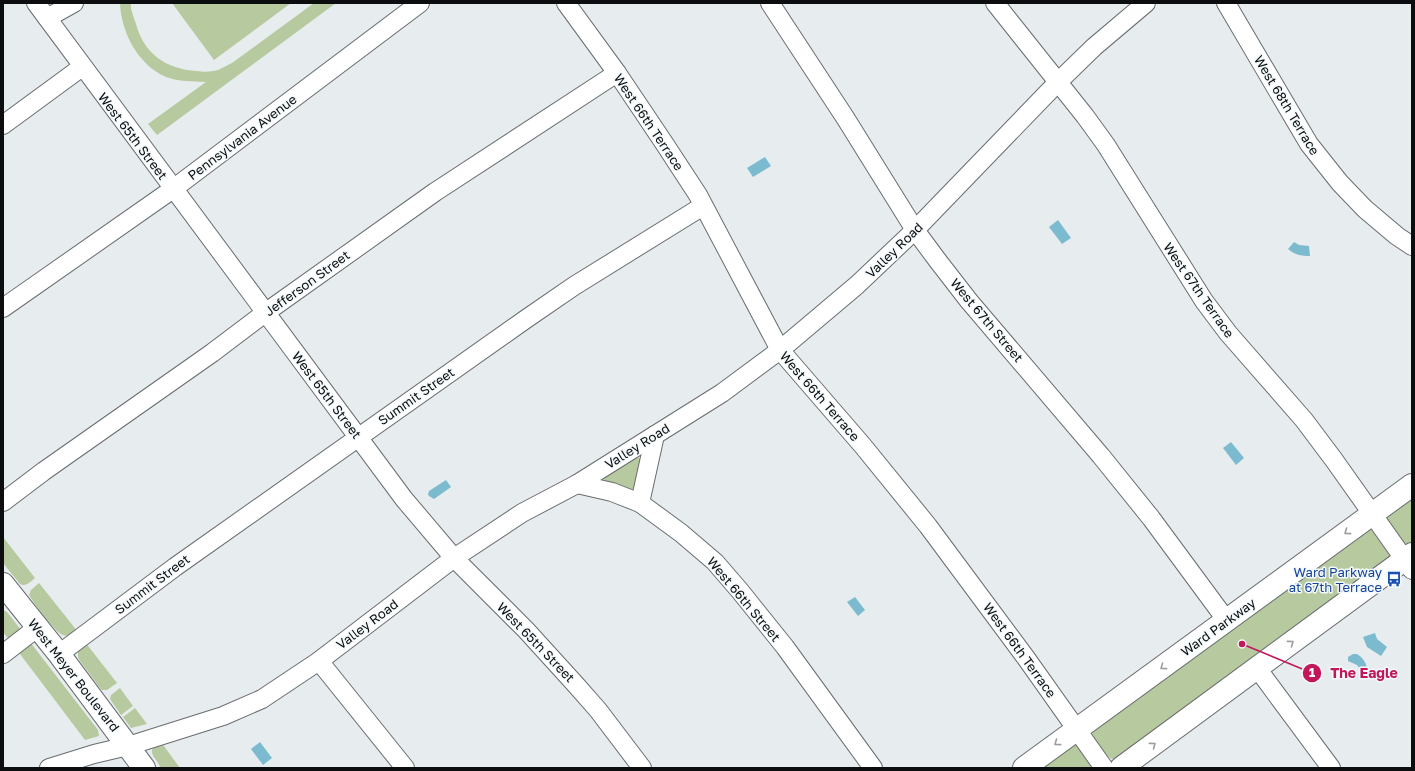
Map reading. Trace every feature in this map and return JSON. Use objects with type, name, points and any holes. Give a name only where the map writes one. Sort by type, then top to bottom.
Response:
[{"type":"main road","name":"Ward Parkway","points":[[1024,768],[1227,621],[1412,484]]},
{"type":"main road","points":[[1122,768],[1256,668],[1410,561]]},
{"type":"main road","name":"West Meyer Boulevard","points":[[3,584],[59,654],[144,768]]},
{"type":"street","name":"West 65th Street","points":[[36,3],[404,499],[454,558],[526,630],[576,684],[598,710],[642,768]]},
{"type":"street","points":[[47,18],[74,3]]},
{"type":"street","name":"Pennsylvania Avenue","points":[[3,308],[173,189],[420,3]]},
{"type":"street","name":"West 66th Terrace","points":[[566,3],[617,73],[664,143],[703,206],[780,350],[863,446],[928,526],[1104,768]]},
{"type":"street","name":"West 67th Street","points":[[770,3],[846,119],[915,230],[969,301],[1101,456],[1151,518],[1227,621]]},
{"type":"street","name":"West 67th Terrace","points":[[995,3],[1086,116],[1106,145],[1204,301],[1228,332],[1304,420],[1334,460],[1371,514],[1410,561]]},
{"type":"street","name":"Valley Road","points":[[49,768],[94,754],[128,746],[223,716],[248,706],[279,689],[319,661],[454,558],[522,513],[577,484],[722,393],[780,350],[857,285],[915,230],[1058,82],[1094,47],[1146,3]]},
{"type":"street","name":"West 68th Terrace","points":[[1226,3],[1309,144],[1340,183],[1364,209],[1397,236],[1412,246]]},
{"type":"street","points":[[3,125],[82,66]]},
{"type":"street","name":"Jefferson Street","points":[[3,502],[44,471],[206,357],[265,313],[435,192],[617,73]]},
{"type":"street","name":"Summit Street","points":[[59,654],[175,567],[568,290],[703,206]]},
{"type":"street","points":[[640,503],[655,435]]},
{"type":"street","name":"West 66th Street","points":[[577,484],[612,492],[640,503],[681,533],[715,562],[785,647],[873,768]]},
{"type":"street","points":[[3,654],[38,627]]},
{"type":"street","points":[[319,661],[405,768]]},
{"type":"street","points":[[1256,668],[1331,768]]},
{"type":"green space","points":[[120,3],[131,3],[132,11],[140,35],[151,52],[158,58],[176,67],[204,72],[218,70],[232,63],[314,3],[336,3],[157,135],[148,124],[206,82],[171,79],[156,72],[147,64],[139,56],[128,36],[121,14]]},
{"type":"green space","points":[[172,3],[291,3],[214,60]]},
{"type":"green space","points":[[635,457],[642,461],[635,491],[630,492],[605,483],[605,475]]},
{"type":"green space","points":[[1412,497],[1412,544],[1407,544],[1403,542],[1386,517]]},
{"type":"green space","points":[[1368,529],[1375,531],[1391,554],[1391,557],[1116,759],[1112,759],[1102,751],[1092,732],[1095,728]]},
{"type":"green space","points":[[3,537],[35,578],[28,584],[20,584],[3,563]]},
{"type":"green space","points":[[39,583],[78,632],[65,636],[55,629],[45,617],[29,595],[31,590]]},
{"type":"green space","points":[[3,610],[7,612],[21,630],[10,641],[3,632]]},
{"type":"green space","points":[[30,642],[98,730],[99,736],[85,740],[17,650]]},
{"type":"green space","points":[[85,642],[117,683],[107,690],[102,690],[100,688],[78,657],[78,650]]},
{"type":"green space","points":[[120,688],[133,706],[121,715],[110,699],[111,695]]},
{"type":"green space","points":[[135,708],[147,724],[131,728],[123,717]]},
{"type":"green space","points":[[161,742],[180,768],[160,767],[152,752],[153,749]]},
{"type":"green space","points":[[1074,743],[1077,744],[1096,768],[1038,768]]},
{"type":"water","points":[[765,157],[771,166],[753,177],[747,168]]},
{"type":"water","points":[[1058,220],[1071,238],[1062,244],[1049,227]]},
{"type":"water","points":[[1294,242],[1299,245],[1309,246],[1310,256],[1298,255],[1288,249]]},
{"type":"water","points":[[1231,442],[1244,458],[1236,465],[1223,448]]},
{"type":"water","points":[[446,480],[451,487],[434,499],[429,496],[429,491]]},
{"type":"water","points":[[855,597],[865,610],[858,616],[847,602]]},
{"type":"water","points":[[1375,633],[1377,639],[1387,647],[1381,656],[1367,647],[1363,637]]},
{"type":"water","points":[[1353,654],[1357,654],[1362,658],[1367,668],[1364,670],[1360,669],[1357,665],[1348,661],[1348,657]]},
{"type":"water","points":[[260,742],[272,758],[263,765],[251,749]]},
{"type":"place","name":"Ward Parkway at 67th Terrace","points":[[1394,579]]},
{"type":"place","name":"The Eagle","points":[[1242,644]]}]
